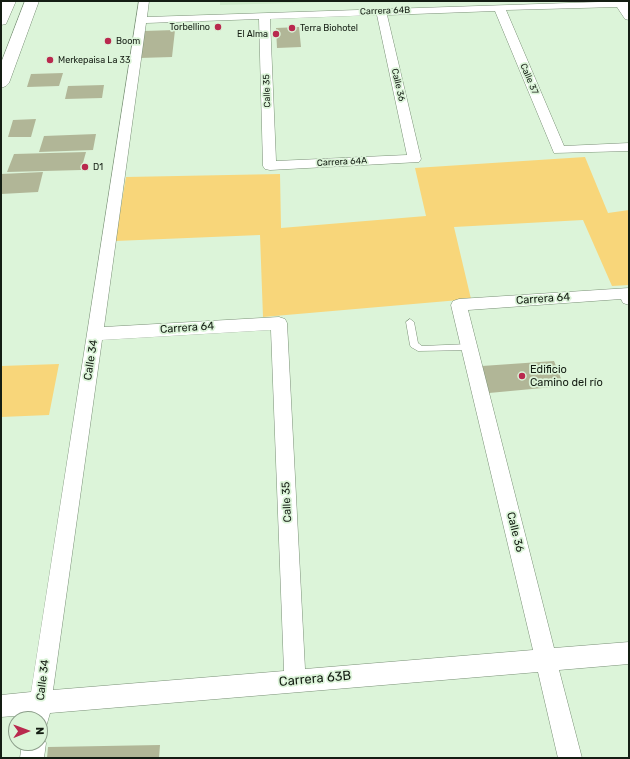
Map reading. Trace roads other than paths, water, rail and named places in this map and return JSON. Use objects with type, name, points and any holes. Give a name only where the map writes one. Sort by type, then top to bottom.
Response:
[{"type":"main road","points":[[1,83],[32,1]]},
{"type":"main road","points":[[1,21],[6,2]]},
{"type":"street","name":"Calle 34","points":[[39,711],[144,1]]},
{"type":"street","name":"Carrera 64B","points":[[142,20],[623,2]]},
{"type":"street","points":[[623,2],[629,17]]},
{"type":"street","name":"Calle 37","points":[[499,7],[559,150],[629,147]]},
{"type":"street","name":"Calle 36","points":[[381,11],[414,159]]},
{"type":"street","name":"Calle 35","points":[[264,16],[270,166]]},
{"type":"street","name":"Carrera 64A","points":[[270,166],[414,159]]},
{"type":"street","name":"Carrera 64","points":[[459,306],[628,296]]},
{"type":"street","name":"Calle 36","points":[[459,306],[570,758]]},
{"type":"street","name":"Calle 35","points":[[279,323],[294,681]]},
{"type":"street","name":"Carrera 64","points":[[95,334],[279,323]]},
{"type":"street","name":"Carrera 63B","points":[[1,706],[39,711],[294,681],[629,653]]},
{"type":"lane","points":[[410,322],[414,345],[421,349],[469,346]]},
{"type":"place","name":"Torbellino","points":[[218,27]]},
{"type":"place","name":"Terra Biohotel","points":[[292,28]]},
{"type":"place","name":"El Alma","points":[[276,34]]},
{"type":"place","name":"Boom","points":[[108,41]]},
{"type":"place","name":"Merkepaisa La 33","points":[[50,60]]},
{"type":"place","name":"D1","points":[[85,167]]},
{"type":"place","name":"Edificio Camino del río","points":[[522,376]]}]
